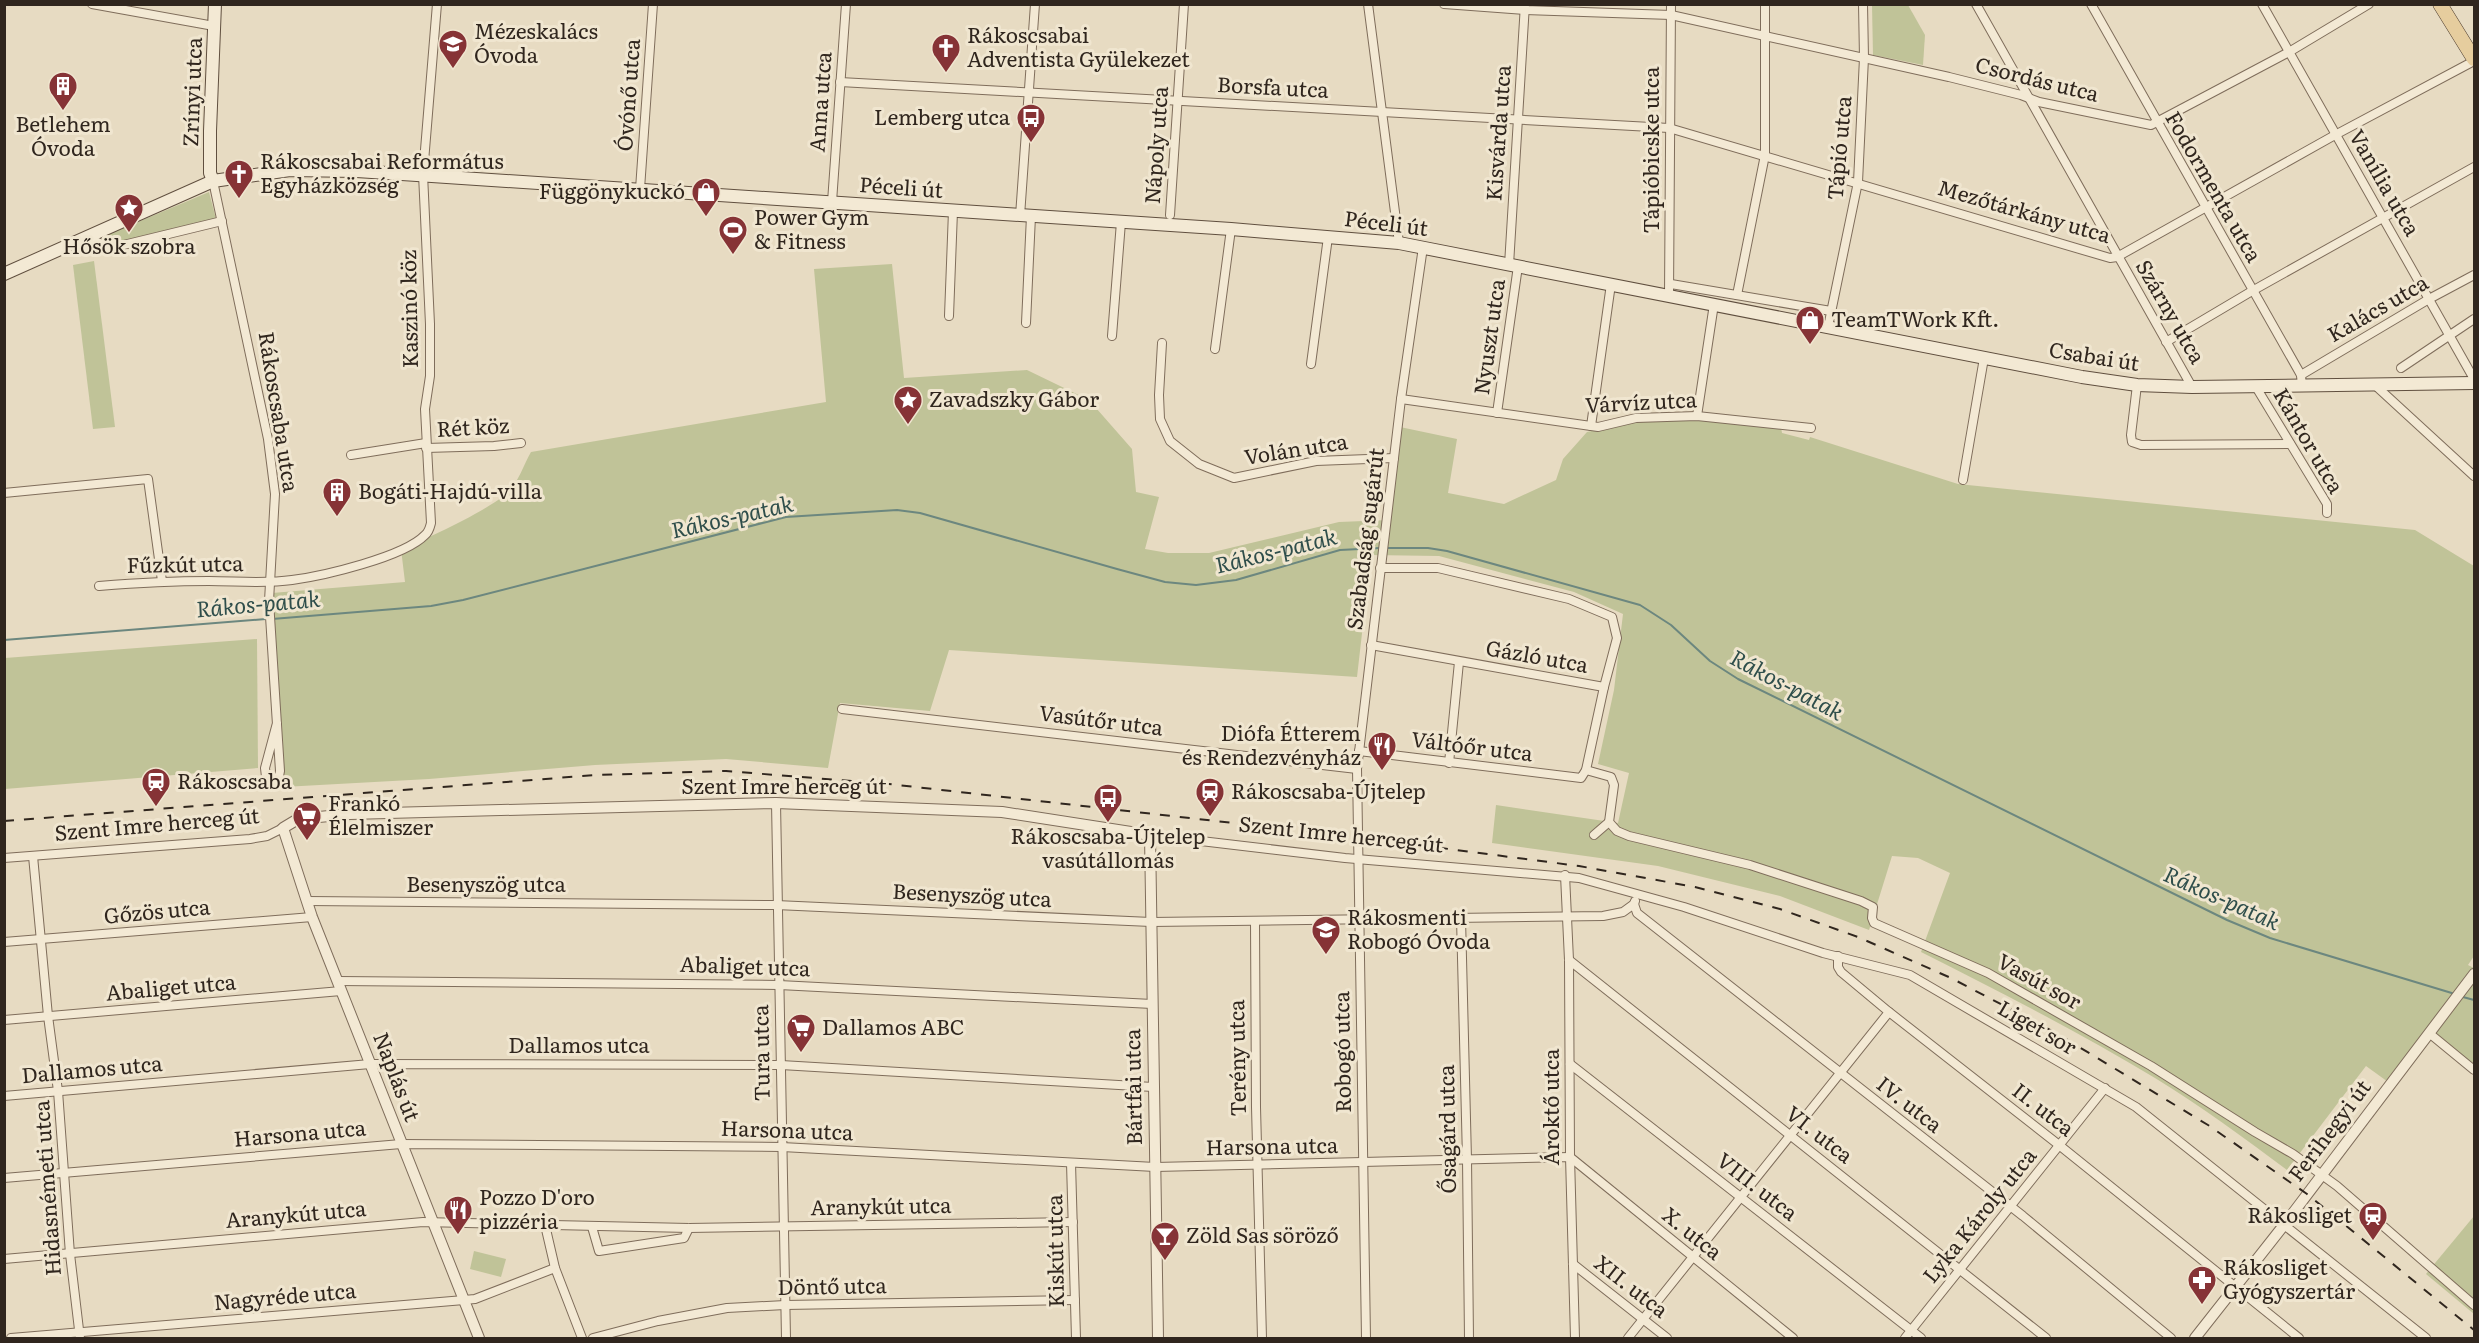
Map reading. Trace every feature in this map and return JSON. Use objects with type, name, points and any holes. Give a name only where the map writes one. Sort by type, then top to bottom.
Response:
[{"type":"main road","name":"Zrínyi utca","points":[[213,181],[210,173],[210,131],[215,4]]},
{"type":"main road","points":[[2440,4],[2475,60]]},
{"type":"main road","name":"Péceli út","points":[[4,274],[213,181],[290,170],[423,174],[1231,229],[1399,243],[1611,284],[1670,290],[1714,304]]},
{"type":"main road","name":"Csabai út","points":[[1714,304],[2082,377],[2137,385],[2256,387],[2302,381],[2376,386],[2475,381]]},
{"type":"street","points":[[92,4],[214,26]]},
{"type":"street","name":"Kaszinó köz","points":[[271,581],[324,575],[358,566],[425,536],[431,523],[425,410],[430,376],[430,324],[423,174],[437,4]]},
{"type":"street","name":"Óvónő utca","points":[[640,189],[653,4]]},
{"type":"street","name":"Anna utca","points":[[832,202],[846,4]]},
{"type":"street","points":[[1026,323],[1025,216],[1035,4]]},
{"type":"street","name":"Nápoly utca","points":[[1170,215],[1184,4]]},
{"type":"street","points":[[1368,4],[1399,243]]},
{"type":"street","name":"Csordás utca","points":[[1444,4],[1671,15],[1864,58],[2062,107],[2151,125],[2157,124]]},
{"type":"street","name":"Tápióbicske utca","points":[[1670,290],[1671,4]]},
{"type":"street","points":[[1737,295],[1765,155],[1765,4]]},
{"type":"street","name":"Tápió utca","points":[[1828,327],[1858,182],[1864,58],[1863,4]]},
{"type":"street","name":"Szárny utca","points":[[1976,4],[2192,387]]},
{"type":"street","name":"Fodormenta utca","points":[[2091,4],[2302,381]]},
{"type":"street","name":"Vanília utca","points":[[2262,4],[2475,381]]},
{"type":"street","points":[[2157,124],[2289,52],[2369,4]]},
{"type":"street","name":"Kisvárda utca","points":[[1513,265],[1525,8]]},
{"type":"street","name":"Mezőtárkány utca","points":[[1669,128],[2110,258],[2475,60]]},
{"type":"street","name":"Borsfa utca","points":[[840,82],[1669,128]]},
{"type":"street","points":[[2166,342],[2382,217],[2475,167]]},
{"type":"street","name":"Rákoscsaba utca","points":[[213,181],[269,450],[275,494],[269,607],[270,630],[277,723],[280,771],[279,776],[274,780],[266,777],[265,768],[277,723]]},
{"type":"street","points":[[950,316],[953,211]]},
{"type":"street","points":[[91,235],[102,246],[111,248],[222,221]]},
{"type":"street","points":[[1112,336],[1122,222]]},
{"type":"street","points":[[1215,349],[1231,229]]},
{"type":"street","points":[[1311,364],[1328,237]]},
{"type":"street","name":"Szabadság sugárút","points":[[1357,837],[1357,769],[1371,645],[1401,399],[1424,247]]},
{"type":"street","name":"Nyuszt utca","points":[[1497,413],[1513,265]]},
{"type":"street","name":"Kalács utca","points":[[2302,381],[2429,299],[2475,275]]},
{"type":"street","points":[[1591,426],[1611,284]]},
{"type":"street","points":[[1670,290],[1737,295],[1831,311]]},
{"type":"street","points":[[1697,416],[1714,304]]},
{"type":"street","points":[[2401,368],[2475,319]]},
{"type":"street","name":"Volán utca","points":[[1162,343],[1160,419],[1170,441],[1199,464],[1234,478],[1316,461],[1394,458]]},
{"type":"street","points":[[1963,480],[1984,358]]},
{"type":"street","points":[[2137,385],[2132,442],[2140,445],[2290,444]]},
{"type":"street","points":[[2376,386],[2475,476]]},
{"type":"street","name":"Kántor utca","points":[[2256,387],[2327,504],[2326,513]]},
{"type":"street","name":"Várvíz utca","points":[[1401,399],[1598,427],[1636,418],[1697,416],[1811,428]]},
{"type":"street","name":"Rét köz","points":[[426,446],[494,446],[521,443]]},
{"type":"street","points":[[351,455],[426,446]]},
{"type":"street","points":[[4,493],[148,479],[162,580]]},
{"type":"street","name":"Gázló utca","points":[[1371,645],[1604,687],[1617,638],[1612,617],[1569,599],[1438,568],[1381,564]]},
{"type":"street","name":"Fűzkút utca","points":[[99,586],[162,580],[271,581]]},
{"type":"street","points":[[1449,763],[1460,662]]},
{"type":"street","points":[[1594,835],[1609,822],[1614,785],[1611,777],[1586,770],[1604,687]]},
{"type":"street","name":"Vasútőr utca","points":[[842,709],[1357,769]]},
{"type":"street","name":"Váltóőr utca","points":[[1359,751],[1581,778],[1586,770]]},
{"type":"street","name":"Szent Imre herceg út","points":[[4,858],[250,839],[267,836],[298,819],[350,814],[776,803],[1002,812],[1150,835],[1358,860],[1565,875]]},
{"type":"street","name":"Tura utca","points":[[776,803],[786,1338]]},
{"type":"street","name":"Vasút sor","points":[[1609,822],[1617,831],[1629,836],[1750,865],[1861,901],[1873,907],[1874,923],[1988,973],[2151,1066],[2293,1154],[2387,1227],[2475,1305]]},
{"type":"street","name":"Naplás út","points":[[283,828],[312,917],[479,1338]]},
{"type":"street","name":"Bártfai utca","points":[[1150,835],[1158,1338]]},
{"type":"street","name":"Robogó utca","points":[[1357,837],[1366,1338]]},
{"type":"street","name":"Hidasnémeti utca","points":[[33,856],[48,1016],[58,1091],[70,1254],[79,1336]]},
{"type":"street","name":"Liget sor","points":[[1565,875],[1579,878],[1636,900],[1684,908],[1838,956],[1910,975],[2136,1107],[2426,1338]]},
{"type":"street","name":"Ároktő utca","points":[[1565,875],[1569,960],[1570,1157],[1575,1338]]},
{"type":"street","name":"Besenyszög utca","points":[[307,901],[777,905],[1151,922],[1255,922],[1603,916],[1623,912],[1636,900]]},
{"type":"street","name":"IV. utca","points":[[1636,900],[1637,913],[2010,1206],[2171,1338]]},
{"type":"street","name":"Gőzös utca","points":[[4,942],[312,917]]},
{"type":"street","name":"Ősagárd utca","points":[[1461,918],[1469,1338]]},
{"type":"street","name":"Terény utca","points":[[1255,922],[1262,1338]]},
{"type":"street","name":"II. utca","points":[[1838,956],[1838,967],[1841,972],[1889,1012],[2299,1338]]},
{"type":"street","name":"VI. utca","points":[[1569,960],[2046,1338]]},
{"type":"street","name":"Ferihegyi út","points":[[2194,1338],[2284,1225],[2475,974]]},
{"type":"street","name":"Abaliget utca","points":[[4,1020],[339,986],[779,985],[1152,1004]]},
{"type":"street","points":[[1628,1338],[1889,1012]]},
{"type":"street","points":[[2429,1034],[2475,1070]]},
{"type":"street","name":"Dallamos utca","points":[[4,1096],[370,1064],[782,1065],[1154,1087]]},
{"type":"street","name":"VIII. utca","points":[[1570,1064],[1921,1338]]},
{"type":"street","name":"Lyka Károly utca","points":[[1905,1338],[2105,1088]]},
{"type":"street","name":"Harsona utca","points":[[4,1178],[401,1144],[782,1147],[1155,1167],[1570,1157]]},
{"type":"street","name":"X. utca","points":[[1570,1157],[1793,1338]]},
{"type":"street","name":"Kiskút utca","points":[[1071,1163],[1076,1338]]},
{"type":"street","name":"Aranykút utca","points":[[4,1259],[433,1222],[689,1228],[1073,1222]]},
{"type":"street","points":[[544,1225],[555,1268],[582,1338]]},
{"type":"street","name":"Aranykút utca","points":[[592,1227],[599,1251],[684,1238],[689,1228]]},
{"type":"street","name":"XII. utca","points":[[1573,1264],[1667,1338]]},
{"type":"street","name":"Nagyréde utca","points":[[11,1338],[79,1336],[475,1299],[555,1268]]},
{"type":"street","name":"Döntő utca","points":[[593,1338],[658,1321],[716,1310],[785,1305],[1075,1300]]},
{"type":"green space","points":[[1872,5],[1908,5],[1925,35],[1923,65],[1873,55]]},
{"type":"green space","points":[[209,192],[216,219],[110,244],[104,243],[100,238]]},
{"type":"green space","points":[[94,261],[115,427],[93,429],[73,265]]},
{"type":"green space","points":[[892,264],[904,378],[1027,370],[1089,400],[1132,449],[1136,492],[1159,497],[1145,549],[1168,553],[1209,553],[1339,522],[1389,520],[1400,427],[1457,439],[1448,493],[1504,504],[1556,480],[1563,459],[1587,432],[1636,421],[1695,418],[1781,427],[1782,433],[1809,440],[1810,437],[1958,484],[2415,530],[2474,566],[2474,956],[2468,965],[2474,968],[2474,1068],[2435,1035],[2395,1087],[2366,1066],[2287,1170],[2206,1111],[2155,1078],[2068,1028],[1921,952],[1950,873],[1918,858],[1892,856],[1869,930],[1780,896],[1658,866],[1492,843],[1496,805],[1618,823],[1629,773],[1598,764],[1614,690],[1623,614],[1574,592],[1439,556],[1371,555],[1357,677],[949,650],[930,711],[840,703],[828,768],[726,759],[595,765],[429,779],[283,787],[284,770],[272,593],[405,582],[401,549],[457,524],[500,499],[515,484],[531,452],[826,402],[814,269]]},
{"type":"green space","points":[[257,639],[258,768],[5,789],[5,658]]},
{"type":"green space","points":[[2474,1216],[2474,1314],[2426,1274]]},
{"type":"green space","points":[[474,1251],[506,1259],[501,1277],[470,1269]]},
{"type":"waterway","name":"Rákos-patak","points":[[272,619],[431,606],[463,600],[786,517],[897,510],[920,513],[1165,582],[1196,585],[1236,580],[1340,550],[1380,548]]},
{"type":"waterway","name":"Rákos-patak","points":[[1385,548],[1428,548],[1447,551],[1640,605],[1671,625],[1710,661],[1738,679],[2227,920],[2270,938],[2455,994]]},
{"type":"waterway","name":"Rákos-patak","points":[[4,640],[266,619]]},
{"type":"waterway","name":"Rákos-patak","points":[[2463,997],[2474,1000]]},
{"type":"railway","points":[[4,821],[596,775],[726,771],[889,784],[1357,837],[1579,866],[1695,887],[1780,909],[1858,937],[1951,978],[2056,1033],[2208,1125],[2307,1194],[2474,1330]]},
{"type":"place","name":"Mézeskalács Óvoda","points":[[453,70]]},
{"type":"place","name":"Rákoscsabai Adventista Gyülekezet","points":[[946,74]]},
{"type":"place","name":"Betlehem Óvoda","points":[[63,112]]},
{"type":"place","name":"Lemberg utca","points":[[1031,144]]},
{"type":"place","name":"Rákoscsabai Református Egyházközség","points":[[239,200]]},
{"type":"place","name":"Függönykuckó","points":[[706,218]]},
{"type":"place","name":"Hősök szobra","points":[[129,234]]},
{"type":"place","name":"Power Gym & Fitness","points":[[733,256]]},
{"type":"place","name":"TeamTWork Kft.","points":[[1810,346]]},
{"type":"place","name":"Zavadszky Gábor","points":[[908,426]]},
{"type":"place","name":"Bogáti-Hajdú-villa","points":[[337,518]]},
{"type":"place","name":"Diófa Étterem és Rendezvényház","points":[[1382,772]]},
{"type":"place","name":"Rákoscsaba","points":[[156,808]]},
{"type":"place","name":"Rákoscsaba-Újtelep","points":[[1210,818]]},
{"type":"place","name":"Rákoscsaba-Újtelep vasútállomás","points":[[1108,824]]},
{"type":"place","name":"Frankó Élelmiszer","points":[[307,842]]},
{"type":"place","name":"Rákosmenti Robogó Óvoda","points":[[1326,956]]},
{"type":"place","name":"Dallamos ABC","points":[[801,1054]]},
{"type":"place","name":"Pozzo D'oro pizzéria","points":[[458,1236]]},
{"type":"place","name":"Rákosliget","points":[[2373,1242]]},
{"type":"place","name":"Zöld Sas söröző","points":[[1165,1262]]},
{"type":"place","name":"Rákosliget Gyógyszertár","points":[[2202,1306]]}]
